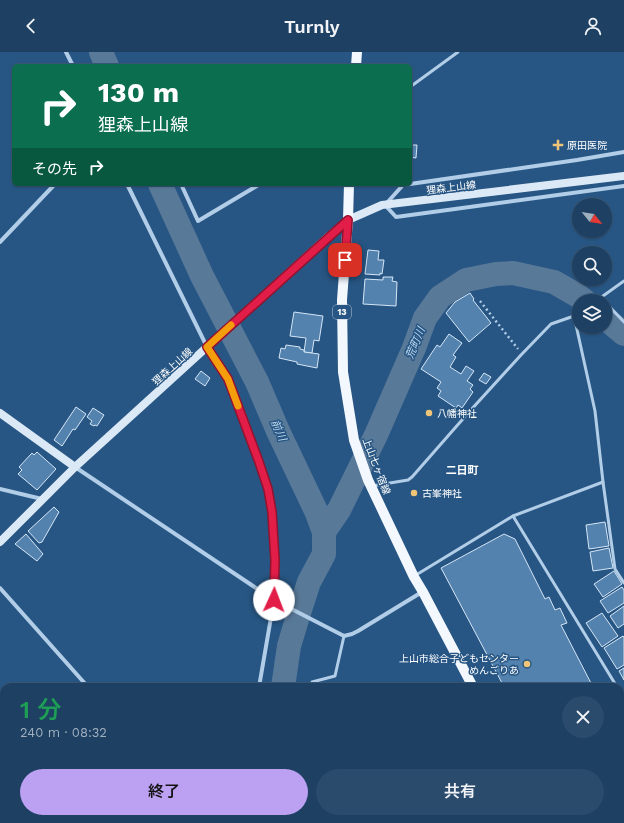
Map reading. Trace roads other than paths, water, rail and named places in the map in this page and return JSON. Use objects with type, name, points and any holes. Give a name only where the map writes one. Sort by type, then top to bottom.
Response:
[{"type":"main road","points":[[356,64],[357,52]]},
{"type":"main road","name":"狸森上山線","points":[[0,542],[75,467],[348,220],[382,205],[624,176]]},
{"type":"main road","name":"上山七ヶ宿線","points":[[349,186],[342,300],[343,372],[354,440],[369,483],[414,577],[470,683]]},
{"type":"main road","points":[[0,413],[75,467]]},
{"type":"street","points":[[66,52],[72,64]]},
{"type":"street","points":[[412,184],[624,152]]},
{"type":"street","points":[[0,242],[53,186]]},
{"type":"street","points":[[128,186],[209,345],[228,379],[268,489],[272,512],[275,560],[274,600],[259,683]]},
{"type":"street","points":[[182,186],[198,221],[257,186]]},
{"type":"street","points":[[402,186],[385,205],[396,217],[624,186]]},
{"type":"street","points":[[75,467],[274,600],[344,636],[358,631],[423,592]]},
{"type":"street","points":[[0,489],[42,499]]},
{"type":"street","points":[[0,588],[84,683]]},
{"type":"lane","points":[[412,86],[458,52]]},
{"type":"lane","points":[[606,294],[624,280]]},
{"type":"lane","points":[[612,309],[624,322]]},
{"type":"lane","points":[[369,483],[408,480],[412,477],[522,354],[551,324],[572,317]]},
{"type":"lane","points":[[578,334],[595,411],[616,569],[624,583]]},
{"type":"lane","points":[[414,577],[513,516],[604,482]]},
{"type":"lane","points":[[513,516],[615,683]]},
{"type":"lane","points":[[312,683],[335,676],[344,636]]},
{"type":"waterway","name":"前川","points":[[101,52],[106,64]]},
{"type":"waterway","name":"前川","points":[[161,186],[202,276],[257,382],[278,431],[317,513],[324,532],[324,554],[309,582],[298,616],[289,646],[284,683]]},
{"type":"waterway","name":"荒町川","points":[[324,532],[339,510],[376,435],[414,348],[425,318],[440,297],[466,280],[496,274],[513,273],[554,282],[575,294]]},
{"type":"waterway","name":"荒町川","points":[[612,324],[624,334]]},
{"type":"place","name":"原田医院","points":[[558,145]]},
{"type":"place","name":"八幡神社","points":[[429,413]]},
{"type":"place","name":"古峯神社","points":[[414,493]]},
{"type":"place","name":"上山市総合子どもセンター めんごりあ","points":[[527,664]]},
{"type":"district","name":"二日町","points":[[462,470]]}]
